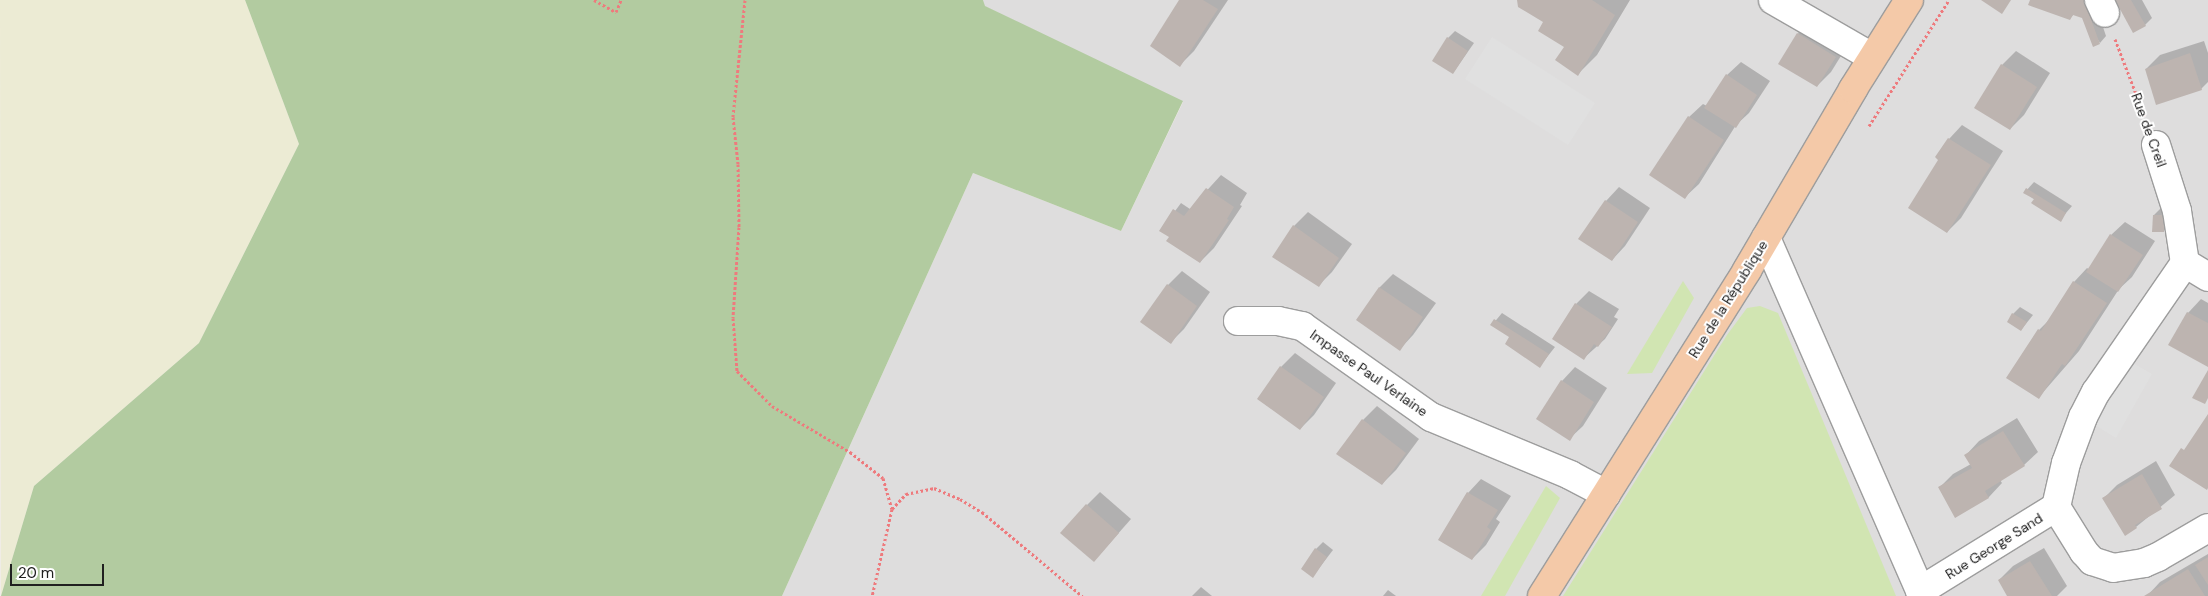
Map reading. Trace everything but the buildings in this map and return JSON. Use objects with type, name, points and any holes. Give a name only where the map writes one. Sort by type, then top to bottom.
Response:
[{"type":"main road","name":"Rue de la République","points":[[1542,596],[1766,238],[1872,57],[1909,0]]},
{"type":"street","points":[[1773,0],[1872,57]]},
{"type":"street","name":"Rue de Creil","points":[[2156,145],[2177,211],[2185,263]]},
{"type":"street","name":"Rue George Sand","points":[[1766,238],[1920,594],[2056,507],[2066,463],[2082,417],[2096,392],[2185,263]]},
{"type":"street","points":[[2185,263],[2208,277]]},
{"type":"street","name":"Impasse Paul Verlaine","points":[[1238,321],[1278,320],[1302,326],[1431,417],[1570,475],[1606,494]]},
{"type":"street","points":[[2056,507],[2084,552],[2092,561],[2113,568],[2144,563],[2208,528]]},
{"type":"path","points":[[594,0],[616,12],[622,0]]},
{"type":"path","points":[[745,0],[733,117],[738,164],[739,218],[733,318],[737,371],[772,406],[850,452],[883,478],[892,509],[872,596]]},
{"type":"path","name":"Rue de Creil","points":[[2102,7],[2156,145]]},
{"type":"path","points":[[892,509],[906,494],[934,488],[960,499],[982,512],[1082,596]]},
{"type":"shaded area","points":[[983,0],[2208,0],[2208,596],[782,596],[973,173],[1121,231],[1183,102],[984,6]]},
{"type":"shaded area","points":[[1492,37],[1595,103],[1568,145],[1465,79]]},
{"type":"shaded area","points":[[2131,362],[2152,374],[2116,438],[2095,425]]},
{"type":"green space","points":[[0,0],[245,0],[299,144],[199,343],[34,486],[1,596]]},
{"type":"green space","points":[[245,0],[983,0],[985,6],[1183,101],[1121,231],[973,173],[782,596],[1,596],[34,486],[199,343],[299,144]]},
{"type":"green space","points":[[1683,281],[1694,298],[1652,373],[1627,374]]},
{"type":"green space","points":[[1760,306],[1778,313],[1896,596],[1563,596],[1727,335],[1747,308]]},
{"type":"green space","points":[[1546,486],[1560,498],[1505,596],[1481,596]]}]
